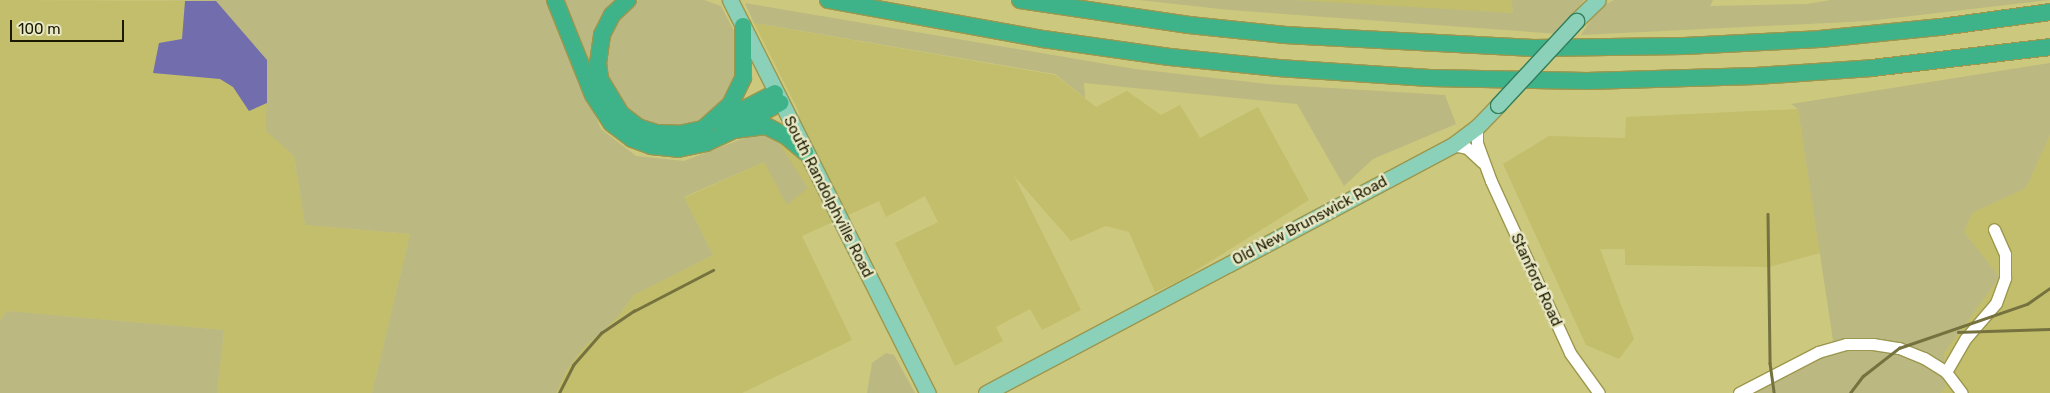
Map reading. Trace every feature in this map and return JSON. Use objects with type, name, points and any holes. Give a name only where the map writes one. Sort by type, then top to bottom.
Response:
[{"type":"highway","points":[[555,0],[593,95],[611,123],[622,132],[651,146],[678,149],[706,143],[734,130],[777,98]]},
{"type":"highway","points":[[628,0],[612,15],[599,45],[598,63],[604,91],[621,114],[648,130],[679,134],[703,129],[777,98]]},
{"type":"highway","points":[[828,0],[1043,39],[1170,56],[1278,68],[1458,79],[1624,81],[1756,76],[1872,68],[2050,46]]},
{"type":"highway","points":[[1024,0],[1276,34],[1534,48],[1684,46],[1811,39],[1941,27],[2050,12]]},
{"type":"highway","points":[[703,129],[730,105],[739,89],[744,66],[743,26]]},
{"type":"highway","points":[[734,130],[755,126],[774,129],[804,152]]},
{"type":"main road","name":"South Randolphville Road","points":[[730,0],[804,152],[928,393]]},
{"type":"main road","name":"Old New Brunswick Road","points":[[986,393],[1453,145],[1477,127],[1598,0]]},
{"type":"street","name":"Stanford Road","points":[[1477,127],[1482,162],[1570,353],[1599,393]]},
{"type":"street","name":"Stanford Road","points":[[1453,145],[1467,148],[1482,162]]},
{"type":"street","points":[[1946,372],[1966,338],[1996,302],[2005,278],[2005,254],[1994,229]]},
{"type":"street","points":[[1739,393],[1818,352],[1846,344],[1899,348],[1946,372],[1962,393]]},
{"type":"shaded area","points":[[0,0],[216,1],[267,60],[267,131],[294,156],[305,225],[410,234],[372,393],[217,393],[224,330],[7,311],[0,320]]},
{"type":"shaded area","points":[[153,0],[547,0],[601,129],[636,156],[684,161],[758,133],[775,137],[808,188],[787,205],[764,162],[684,197],[713,255],[634,295],[616,319],[584,347],[566,371],[556,393],[372,393],[410,234],[305,225],[294,156],[266,131],[267,60],[216,1]]},
{"type":"shaded area","points":[[561,0],[621,0],[596,42],[592,42],[590,65]]},
{"type":"shaded area","points":[[639,0],[704,0],[721,6],[734,31],[741,70],[728,99],[701,121],[683,128],[655,126],[632,115],[623,109],[603,70],[608,32],[632,4]]},
{"type":"shaded area","points":[[1139,0],[1294,0],[1513,13],[1511,0],[1584,0],[1559,34],[1230,10]]},
{"type":"shaded area","points":[[1294,0],[1511,0],[1513,13],[1343,5]]},
{"type":"shaded area","points":[[1614,0],[1713,0],[1710,6],[1807,4],[1831,0],[2050,0],[1868,21],[1581,35],[1599,8]]},
{"type":"shaded area","points":[[185,1],[216,1],[267,60],[267,103],[249,111],[233,87],[220,79],[153,73],[159,43],[182,39]]},
{"type":"shaded area","points":[[745,3],[1135,69],[1267,84],[1445,95],[1456,124],[1373,159],[1344,186],[1297,104],[1084,83],[1085,98],[1055,74],[754,23]]},
{"type":"shaded area","points":[[754,23],[1055,75],[1096,107],[1127,91],[1161,115],[1180,105],[1200,138],[1258,107],[1309,200],[1179,281],[1155,292],[1129,232],[1106,226],[1071,241],[1014,176],[1081,310],[1042,330],[1030,309],[996,327],[1003,341],[955,366],[895,243],[938,222],[925,196],[886,217],[879,201],[802,236],[852,340],[742,393],[556,393],[566,371],[584,347],[616,319],[634,295],[713,255],[684,198],[764,162],[800,114]]},
{"type":"shaded area","points":[[2050,63],[2050,135],[2026,188],[1972,213],[1964,232],[2000,277],[1944,353],[1946,387],[1941,393],[1747,393],[1834,347],[1798,109],[1791,104]]},
{"type":"shaded area","points":[[1798,109],[1820,253],[1769,267],[1625,265],[1625,249],[1600,249],[1634,339],[1619,359],[1586,345],[1503,164],[1549,136],[1625,138],[1626,117]]},
{"type":"shaded area","points":[[2050,135],[2050,393],[1941,393],[1946,387],[1944,353],[2000,277],[1964,232],[1972,213],[2026,188]]},
{"type":"shaded area","points":[[7,311],[224,330],[217,393],[0,393],[0,320]]},
{"type":"shaded area","points":[[886,353],[894,355],[915,393],[867,393],[872,363]]},
{"type":"railway","points":[[1768,214],[1770,363],[1774,393]]},
{"type":"railway","points":[[559,393],[573,365],[601,333],[634,311],[713,270]]},
{"type":"railway","points":[[1850,393],[1863,376],[1899,348],[2027,304],[2050,288]]},
{"type":"railway","points":[[1958,332],[2050,329]]}]
